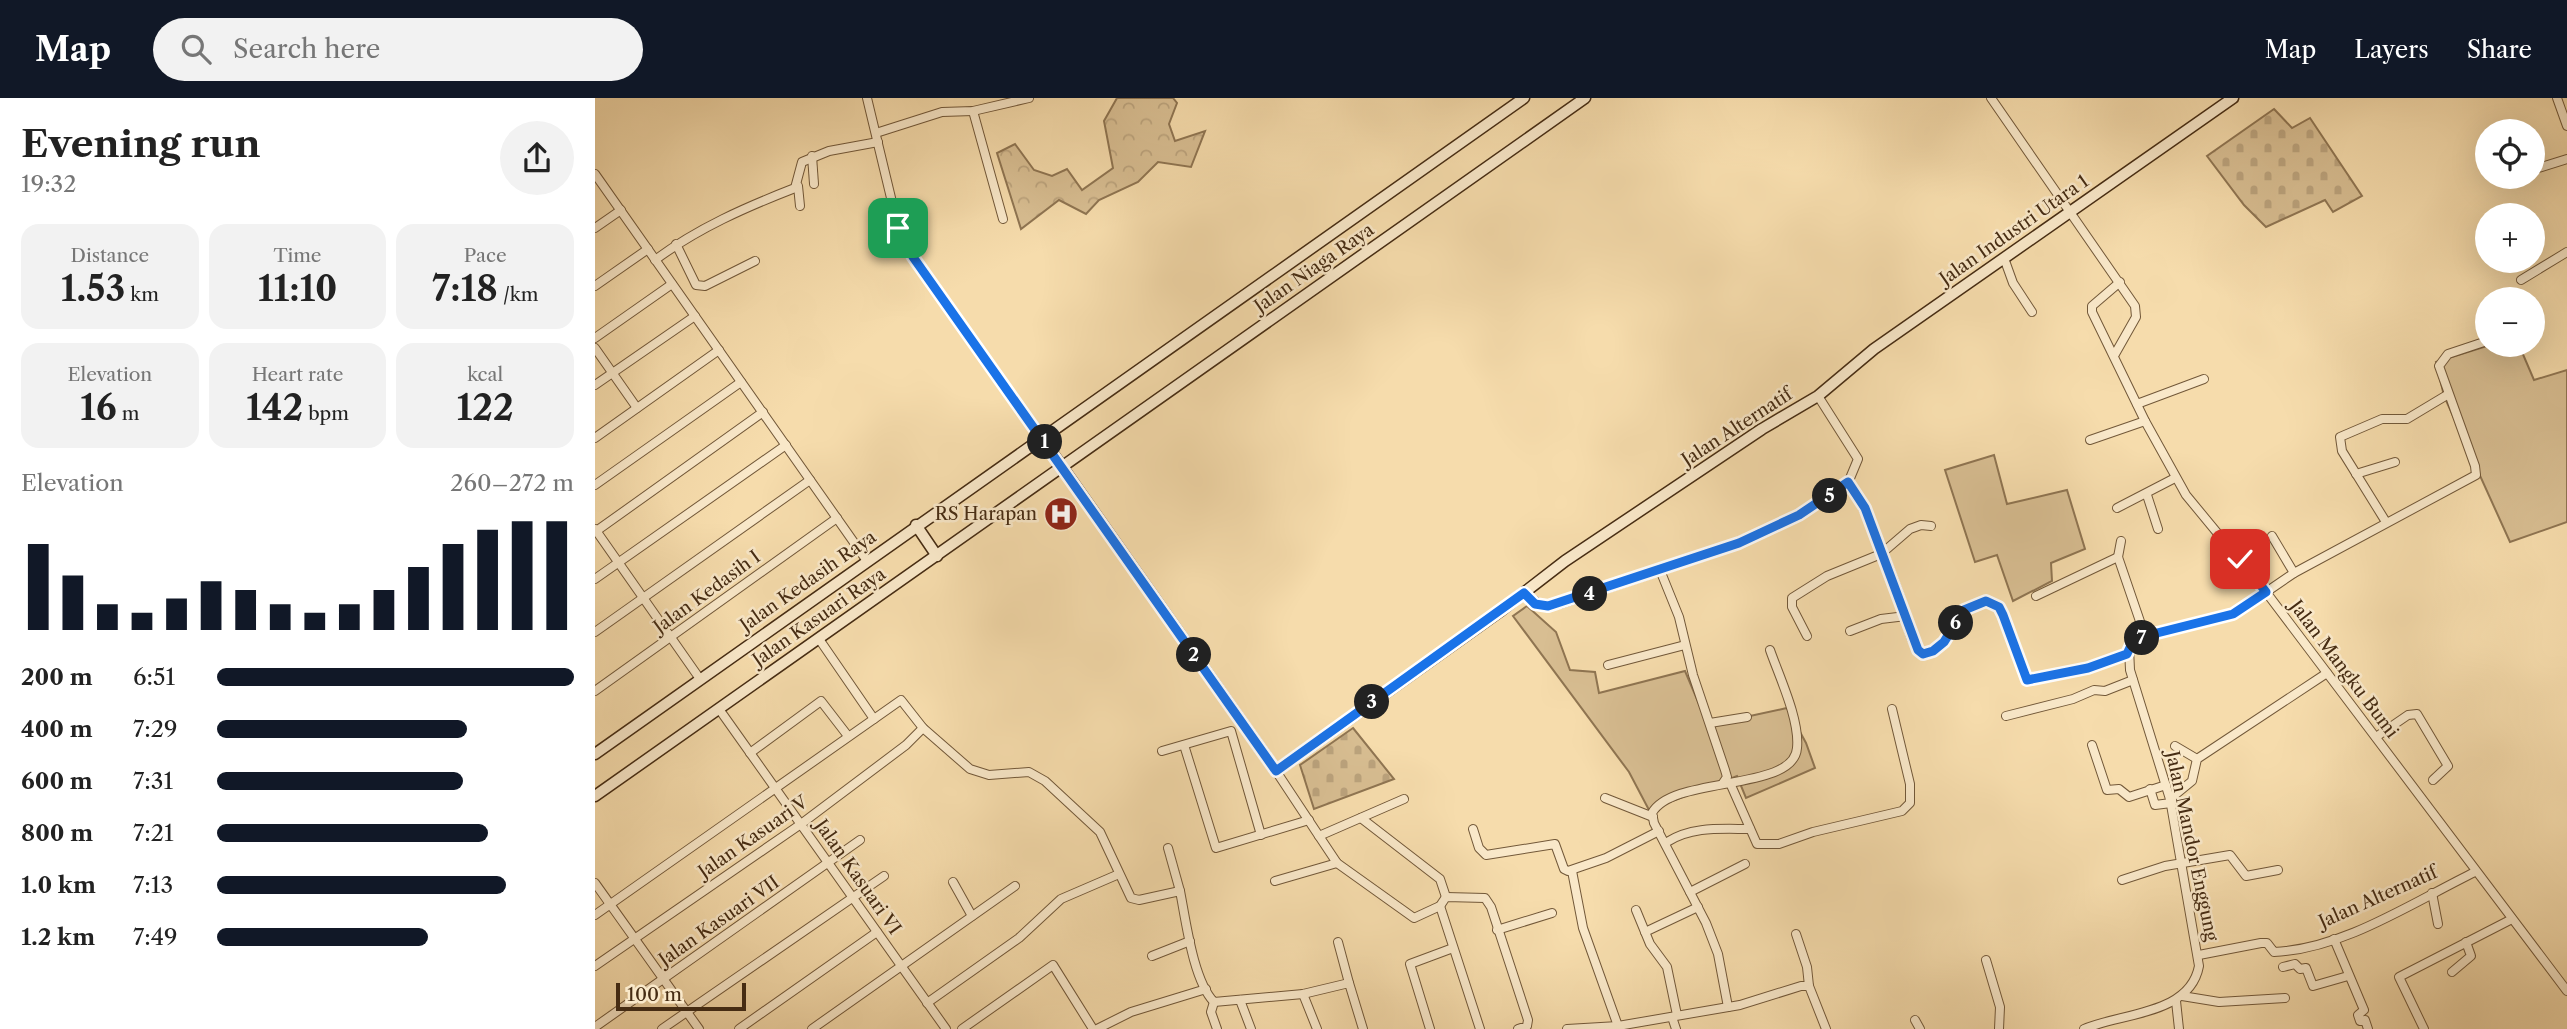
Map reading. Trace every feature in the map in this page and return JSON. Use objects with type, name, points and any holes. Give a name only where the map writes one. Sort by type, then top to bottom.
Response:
[{"type":"main road","name":"Jalan Niaga Raya","points":[[1041,437],[1524,98]]},
{"type":"main road","name":"Jalan Niaga Raya","points":[[1063,467],[1585,98]]},
{"type":"main road","name":"Jalan Industri Utara 1","points":[[1818,396],[1874,349],[2233,98]]},
{"type":"main road","name":"Jalan Alternatif","points":[[1276,771],[1565,561],[1762,429],[1818,396]]},
{"type":"main road","points":[[1041,437],[1276,771]]},
{"type":"main road","name":"Jalan Kedasih Raya","points":[[595,754],[1041,437]]},
{"type":"main road","name":"Jalan Kasuari Raya","points":[[595,796],[1063,467]]},
{"type":"main road","points":[[916,526],[937,556]]},
{"type":"street","points":[[867,98],[898,228],[913,257],[1041,437]]},
{"type":"street","points":[[800,206],[798,186],[802,162],[812,156],[877,138],[942,111],[973,111],[1029,98]]},
{"type":"street","points":[[1991,98],[2072,211],[2120,282],[2137,313],[2115,354]]},
{"type":"street","points":[[2557,98],[2567,126]]},
{"type":"street","points":[[973,111],[1003,219]]},
{"type":"street","points":[[812,156],[814,184]]},
{"type":"street","points":[[2545,166],[2567,159]]},
{"type":"street","points":[[595,174],[867,561]]},
{"type":"street","points":[[655,260],[699,229],[798,186]]},
{"type":"street","points":[[595,228],[621,210]]},
{"type":"street","points":[[676,244],[696,285],[705,286],[755,261]]},
{"type":"street","points":[[595,286],[648,249]]},
{"type":"street","points":[[2521,280],[2567,252]]},
{"type":"street","points":[[2004,258],[2013,283],[2032,312]]},
{"type":"street","name":"Jalan Mangku Bumi","points":[[2120,282],[2092,306],[2096,320],[2115,354],[2144,421],[2175,478],[2266,592],[2567,991]]},
{"type":"street","points":[[595,338],[673,284]]},
{"type":"street","points":[[595,385],[695,316]]},
{"type":"street","points":[[1524,593],[1535,604],[1548,606],[1722,550],[1799,515],[1848,482],[1865,508],[1918,650],[1928,654],[1944,642],[1964,610],[1986,601],[1993,602],[2003,615],[2027,680],[2088,668],[2127,654],[2132,643],[2145,636],[2233,614],[2294,573],[2476,475],[2439,366],[2440,360],[2461,348],[2475,344]]},
{"type":"street","points":[[595,348],[637,408]]},
{"type":"street","points":[[595,438],[719,351]]},
{"type":"street","points":[[2137,404],[2204,379]]},
{"type":"street","points":[[595,485],[741,382]]},
{"type":"street","name":"Jalan Alternatif","points":[[1818,396],[1858,457],[1848,482]]},
{"type":"street","points":[[2386,522],[2339,442],[2344,434],[2387,418],[2407,419],[2448,396]]},
{"type":"street","points":[[700,679],[595,531],[763,412]]},
{"type":"street","points":[[2090,440],[2144,421]]},
{"type":"street","points":[[595,579],[786,444]]},
{"type":"street","points":[[2356,474],[2395,461]]},
{"type":"street","points":[[2117,508],[2147,495],[2175,478]]},
{"type":"street","points":[[595,632],[810,480]]},
{"type":"street","points":[[2147,495],[2158,529]]},
{"type":"street","name":"Jalan Kedasih I","points":[[595,691],[837,518]]},
{"type":"street","points":[[1807,636],[1792,607],[1792,598],[1827,576],[1881,554],[1910,529],[1921,525],[1931,526]]},
{"type":"street","points":[[2272,536],[2294,573]]},
{"type":"street","points":[[2121,541],[2118,557],[2145,636]]},
{"type":"street","points":[[2036,596],[2118,557]]},
{"type":"street","points":[[1660,570],[1679,617],[1685,645],[1727,775],[1726,783],[1757,844],[1770,845],[1813,832],[1886,816],[1906,807],[1911,797],[1910,784],[1892,709]]},
{"type":"street","points":[[1850,631],[1881,619],[1906,616]]},
{"type":"street","points":[[819,639],[874,719]]},
{"type":"street","points":[[1608,666],[1685,645]]},
{"type":"street","points":[[1728,1007],[1717,954],[1698,907],[1653,817],[1654,810],[1661,803],[1774,771],[1789,763],[1797,751],[1797,734],[1770,650]]},
{"type":"street","name":"Jalan Mandor Enggung","points":[[2127,654],[2171,801],[2199,955]]},
{"type":"street","points":[[2150,789],[2157,806],[2171,801],[2192,781],[2197,759],[2327,673]]},
{"type":"street","points":[[2006,716],[2073,699],[2094,690],[2105,691],[2133,680]]},
{"type":"street","points":[[595,915],[901,700],[923,728],[958,760],[979,773],[1029,772],[1045,781],[1100,832],[1129,895],[1135,900],[1179,891]]},
{"type":"street","points":[[750,752],[821,701],[848,736]]},
{"type":"street","name":"Jalan Kasuari VI","points":[[719,709],[946,1029]]},
{"type":"street","points":[[2376,737],[2408,715],[2417,715],[2448,766],[2433,780]]},
{"type":"street","points":[[1710,723],[1747,717]]},
{"type":"street","name":"Jalan Kasuari V","points":[[595,966],[801,824],[906,745],[923,728]]},
{"type":"street","points":[[1161,751],[1231,731],[1261,835]]},
{"type":"street","points":[[1184,744],[1216,848],[1309,820]]},
{"type":"street","points":[[2092,745],[2107,790],[2119,789],[2129,797],[2166,785]]},
{"type":"street","points":[[2175,746],[2197,759]]},
{"type":"street","points":[[1276,771],[1337,863],[1412,917],[1440,906],[1446,897]]},
{"type":"street","points":[[1605,798],[1653,817]]},
{"type":"street","points":[[1319,836],[1404,799]]},
{"type":"street","points":[[1361,818],[1440,879],[1446,897]]},
{"type":"street","points":[[1472,829],[1483,854],[1552,843],[1559,851],[1564,869],[1572,871],[1606,858],[1659,831]]},
{"type":"street","points":[[1667,842],[1677,835],[1700,830],[1750,829]]},
{"type":"street","name":"Jalan Kasuari VII","points":[[595,1027],[860,840]]},
{"type":"street","points":[[1168,848],[1190,941],[1206,989],[1214,1002],[1211,1012],[1217,1029]]},
{"type":"street","points":[[2122,880],[2183,863],[2230,855],[2246,876],[2278,870]]},
{"type":"street","points":[[1275,881],[1337,863]]},
{"type":"street","points":[[1690,892],[1745,863]]},
{"type":"street","points":[[1572,871],[1583,928],[1618,1026]]},
{"type":"street","name":"Jalan Alternatif","points":[[2199,955],[2261,943],[2267,943],[2274,952],[2292,951],[2335,939],[2475,872]]},
{"type":"street","points":[[927,1003],[1019,938],[1061,899],[1119,874]]},
{"type":"street","points":[[663,1029],[884,876]]},
{"type":"street","points":[[595,883],[699,1029]]},
{"type":"street","points":[[953,883],[972,916]]},
{"type":"street","points":[[812,1029],[1015,886]]},
{"type":"street","points":[[2432,893],[2438,924]]},
{"type":"street","points":[[1446,897],[1485,898],[1528,1020],[1527,1026],[1518,1029]]},
{"type":"street","points":[[1440,906],[1480,1029]]},
{"type":"street","points":[[1645,932],[1698,907]]},
{"type":"street","points":[[1636,910],[1654,951],[1667,967],[1676,1029]]},
{"type":"street","points":[[1497,930],[1552,913]]},
{"type":"street","points":[[2424,1029],[2399,977],[2512,919]]},
{"type":"street","points":[[739,1029],[877,932]]},
{"type":"street","points":[[1796,934],[1807,967],[1809,986],[1826,1029]]},
{"type":"street","points":[[2335,939],[2364,1010],[2358,1015],[2360,1021],[2365,1020],[2368,1029]]},
{"type":"street","points":[[1151,956],[1190,941]]},
{"type":"street","points":[[1338,942],[1363,1029]]},
{"type":"street","points":[[2452,972],[2471,956],[2466,942]]},
{"type":"street","points":[[1430,1029],[1410,964],[1453,948]]},
{"type":"street","points":[[2179,1029],[2179,999],[2198,974],[2199,955]]},
{"type":"street","points":[[1986,960],[2000,1007],[1999,1029]]},
{"type":"street","points":[[2283,967],[2295,964],[2299,969],[2307,968],[2313,986],[2348,976]]},
{"type":"street","points":[[962,1029],[1053,965],[1095,1029],[1131,1012],[1206,989]]},
{"type":"street","points":[[1214,1002],[1303,994],[1349,983]]},
{"type":"street","points":[[1567,1029],[1618,1026],[1728,1007],[1809,986]]},
{"type":"street","points":[[1303,994],[1317,1029]]},
{"type":"street","points":[[2084,1029],[2179,999],[2228,1002],[2285,998]]},
{"type":"street","points":[[1240,1000],[1251,1029]]},
{"type":"street","points":[[1915,1020],[1920,1029]]},
{"type":"green space","points":[[1117,98],[1173,98],[1177,103],[1169,124],[1175,141],[1205,131],[1191,167],[1158,162],[1138,182],[1099,200],[1086,214],[1059,200],[1021,229],[997,153],[1015,144],[1034,170],[1052,176],[1067,169],[1082,190],[1113,168],[1104,121]]},
{"type":"green space","points":[[2274,109],[2292,128],[2310,118],[2362,196],[2333,212],[2325,200],[2266,227],[2244,205],[2207,156]]},
{"type":"green space","points":[[2475,350],[2475,357],[2524,357],[2534,380],[2567,370],[2567,522],[2510,542],[2444,396],[2436,362]]},
{"type":"green space","points":[[1994,455],[2007,504],[2067,490],[2085,549],[2051,563],[2052,581],[2013,601],[1997,555],[1975,562],[1945,470]]},
{"type":"green space","points":[[1527,606],[1556,632],[1570,670],[1595,672],[1599,693],[1685,671],[1708,725],[1787,708],[1806,743],[1815,768],[1746,798],[1737,776],[1649,810],[1629,772],[1513,616]]},
{"type":"green space","points":[[1353,728],[1394,779],[1314,809],[1300,765]]},
{"type":"place","name":"RS Harapan","points":[[1061,514]]},
{"type":"route","points":[[898,228],[913,257],[1276,771],[1524,593],[1535,604],[1560,604],[1639,576],[1695,560],[1799,515],[1848,482],[1865,508],[1918,650],[1928,654],[1937,649],[1964,610],[1978,603],[1993,602],[2003,615],[2023,676],[2027,680],[2088,668],[2127,654],[2132,643],[2145,636],[2233,614],[2253,603],[2266,592],[2240,559]]}]
